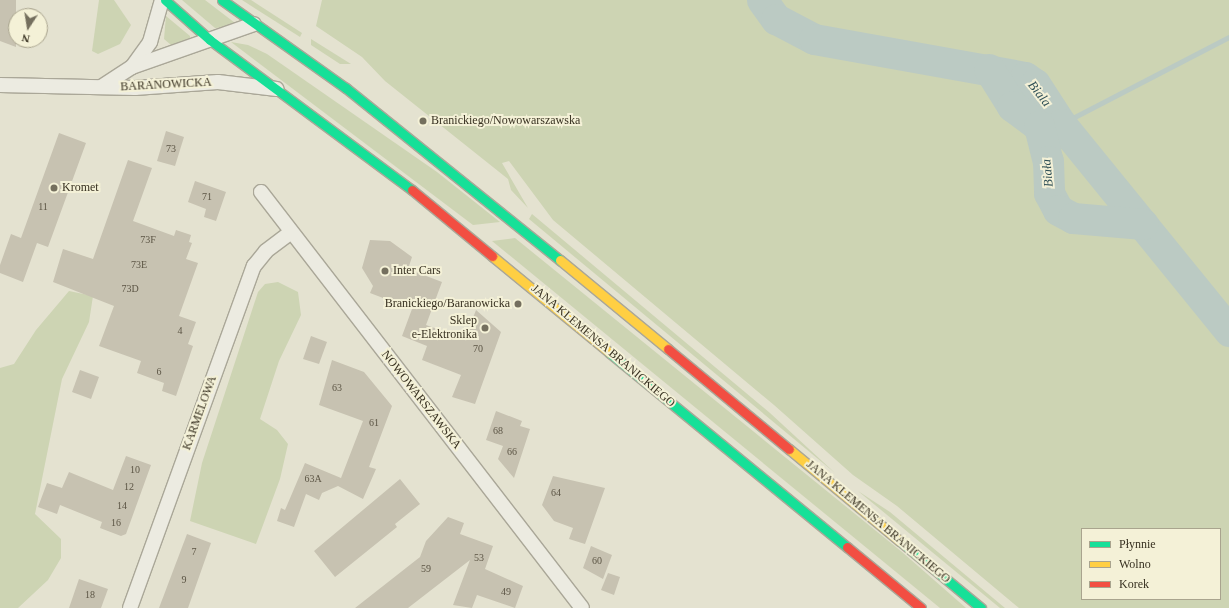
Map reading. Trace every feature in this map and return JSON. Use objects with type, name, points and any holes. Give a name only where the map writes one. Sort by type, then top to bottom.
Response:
[{"type":"main road","points":[[165,0],[210,40],[279,89]]},
{"type":"main road","points":[[222,0],[254,24]]},
{"type":"main road","name":"JANA KLEMENSA BRANICKIEGO","points":[[254,24],[346,88],[515,222],[981,608]]},
{"type":"main road","name":"JANA KLEMENSA BRANICKIEGO","points":[[279,89],[382,165],[922,608]]},
{"type":"street","name":"BARANOWICKA","points":[[132,67],[150,42],[162,0]]},
{"type":"street","name":"BARANOWICKA","points":[[100,87],[132,67],[254,24]]},
{"type":"street","name":"BARANOWICKA","points":[[0,85],[135,88],[218,82],[279,89]]},
{"type":"street","name":"NOWOWARSZAWSKA","points":[[261,192],[582,608]]},
{"type":"street","name":"KARMELOWA","points":[[130,608],[254,266],[266,251],[291,232]]},
{"type":"green space","points":[[99,0],[114,0],[131,25],[120,44],[98,54],[92,51]]},
{"type":"green space","points":[[182,0],[205,0],[239,26],[215,28]]},
{"type":"green space","points":[[242,0],[251,0],[302,33],[300,37]]},
{"type":"green space","points":[[322,0],[1229,0],[1229,608],[1019,608],[897,506],[853,475],[774,405],[553,220],[509,161],[502,163],[528,208],[511,190],[508,179],[385,81],[362,57],[316,26]]},
{"type":"green space","points":[[166,16],[190,36],[190,38],[171,45],[164,39]]},
{"type":"green space","points":[[311,39],[351,64],[340,64],[311,45]]},
{"type":"green space","points":[[231,42],[248,45],[267,54],[437,172],[500,222],[473,225]]},
{"type":"green space","points":[[532,214],[770,413],[835,473],[529,219]]},
{"type":"green space","points":[[515,238],[902,552],[966,608],[940,608],[492,241]]},
{"type":"green space","points":[[278,282],[298,292],[301,315],[279,361],[260,419],[277,430],[288,444],[280,479],[256,544],[190,521],[202,463],[258,292],[265,284]]},
{"type":"green space","points":[[69,291],[93,296],[89,322],[62,379],[35,514],[61,539],[61,558],[48,580],[18,608],[0,608],[0,368],[14,364],[36,330]]},
{"type":"green space","points":[[858,491],[890,512],[1005,608],[1000,608]]},
{"type":"building","points":[[0,0],[16,0],[16,8],[8,8],[8,44],[0,41]]},
{"type":"building","points":[[166,131],[184,137],[175,166],[157,161]]},
{"type":"building","name":"Kromet","points":[[59,133],[86,143],[48,247],[37,243],[23,282],[0,273],[0,265],[11,234],[21,238]]},
{"type":"building","points":[[128,160],[152,168],[133,221],[174,236],[176,230],[191,235],[189,242],[192,243],[186,259],[198,263],[179,316],[196,322],[188,344],[193,346],[176,396],[162,391],[164,383],[137,373],[141,361],[99,346],[114,306],[53,282],[63,249],[93,259]]},
{"type":"building","points":[[195,181],[226,192],[216,221],[204,217],[206,209],[188,202]]},
{"type":"building","points":[[370,240],[390,241],[412,257],[408,269],[442,282],[426,325],[465,339],[476,310],[501,332],[475,404],[452,397],[461,375],[422,360],[427,346],[402,336],[412,309],[370,293],[373,286],[362,268]]},
{"type":"building","points":[[311,336],[327,342],[319,364],[303,359]]},
{"type":"building","points":[[332,360],[364,372],[392,406],[369,467],[376,469],[363,499],[338,486],[322,493],[319,500],[306,494],[294,527],[277,521],[281,508],[285,510],[305,463],[341,478],[363,421],[319,405]]},
{"type":"building","points":[[80,370],[99,377],[91,399],[72,392]]},
{"type":"building","points":[[496,411],[522,421],[520,426],[530,429],[514,478],[498,459],[503,446],[486,440]]},
{"type":"building","points":[[126,456],[151,465],[126,534],[121,536],[100,528],[102,522],[60,505],[57,514],[38,507],[47,483],[62,488],[69,472],[113,490]]},
{"type":"building","points":[[553,476],[605,488],[585,544],[569,539],[573,528],[554,521],[542,505]]},
{"type":"building","points":[[400,479],[420,504],[395,524],[397,527],[335,577],[314,551]]},
{"type":"building","points":[[448,517],[464,523],[460,534],[493,546],[485,569],[523,586],[515,608],[477,595],[472,608],[453,605],[470,560],[408,608],[355,608],[420,557],[426,541]]},
{"type":"building","points":[[187,534],[211,543],[188,608],[159,608]]},
{"type":"building","points":[[591,546],[612,555],[603,579],[583,568]]},
{"type":"building","points":[[608,573],[620,577],[614,595],[601,590]]},
{"type":"building","points":[[79,579],[108,589],[101,608],[69,608]]},
{"type":"waterway","name":"Biala","points":[[762,0],[776,19],[814,39],[1025,77],[1035,84],[1061,124],[1229,331]]},
{"type":"waterway","points":[[1061,124],[1229,37]]},
{"type":"waterway","name":"Biała","points":[[989,69],[1012,106],[1039,126],[1048,161],[1049,193],[1058,210],[1073,218],[1143,224]]},
{"type":"traffic: fast","points":[[165,0],[210,40],[412,190]]},
{"type":"traffic: fast","points":[[222,0],[346,88],[560,260]]},
{"type":"traffic: fast","points":[[610,353],[847,547]]},
{"type":"traffic: fast","points":[[900,541],[981,608]]},
{"type":"traffic: slow","points":[[492,256],[610,353]]},
{"type":"traffic: slow","points":[[560,260],[668,349]]},
{"type":"traffic: slow","points":[[789,449],[900,541]]},
{"type":"traffic: jam","points":[[412,190],[492,256]]},
{"type":"traffic: jam","points":[[668,349],[789,449]]},
{"type":"traffic: jam","points":[[847,547],[921,608]]},
{"type":"place","name":"Branickiego/Nowowarszawska","points":[[423,121]]},
{"type":"place","name":"Kromet","points":[[54,188]]},
{"type":"place","name":"Inter Cars","points":[[385,271]]},
{"type":"place","name":"Branickiego/Baranowicka","points":[[518,304]]},
{"type":"place","name":"Sklep e-Elektronika","points":[[485,328]]}]
